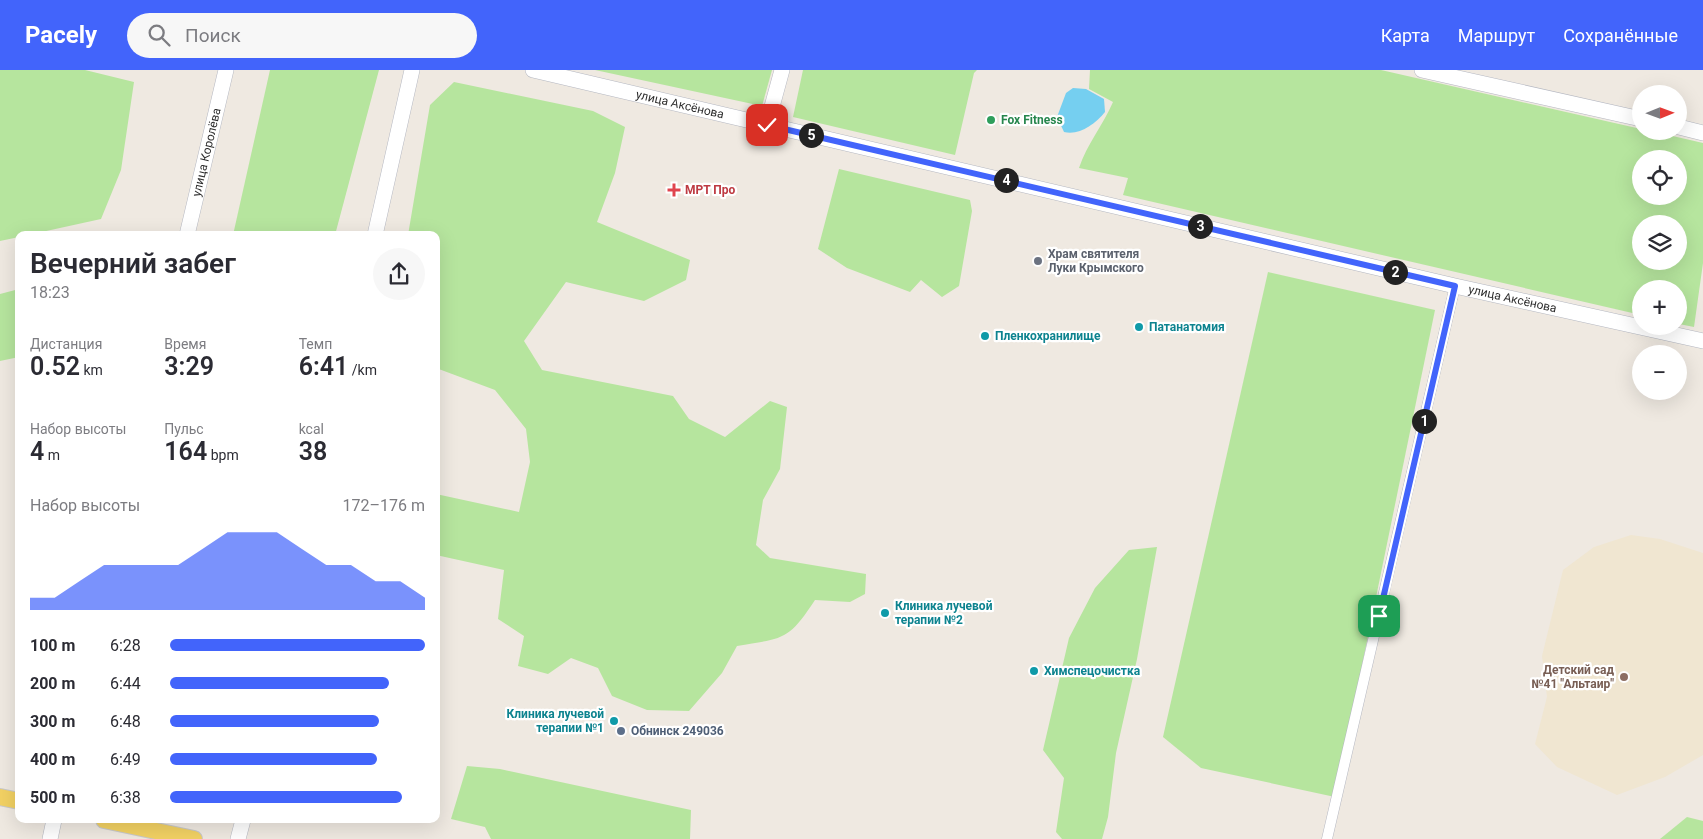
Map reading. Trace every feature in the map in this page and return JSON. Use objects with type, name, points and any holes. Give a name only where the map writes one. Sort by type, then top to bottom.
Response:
[{"type":"main road","name":"улица Королёва","points":[[188,231],[226,70]]},
{"type":"main road","points":[[376,231],[412,70]]},
{"type":"main road","name":"улица Аксёнова","points":[[533,70],[1455,286],[1703,341]]},
{"type":"main road","points":[[767,125],[782,70]]},
{"type":"main road","points":[[1422,70],[1632,117]]},
{"type":"main road","points":[[1688,129],[1703,133]]},
{"type":"main road","points":[[0,797],[15,800]]},
{"type":"main road","points":[[50,839],[53,823]]},
{"type":"main road","points":[[118,823],[194,839]]},
{"type":"main road","points":[[238,839],[242,823]]},
{"type":"street","points":[[1327,839],[1455,286]]},
{"type":"shaded area","name":"Детский сад №41 \"Альтаир\"","points":[[1631,535],[1660,539],[1703,553],[1703,755],[1665,777],[1617,795],[1557,767],[1535,744],[1547,697],[1542,656],[1563,570],[1594,547]]},
{"type":"green space","points":[[0,70],[85,70],[134,82],[121,170],[101,219],[46,231],[15,231],[15,238],[0,241]]},
{"type":"green space","points":[[270,70],[379,70],[336,231],[234,231]]},
{"type":"green space","points":[[595,70],[772,70],[762,106]]},
{"type":"green space","points":[[803,70],[977,70],[974,73],[955,155],[793,117]]},
{"type":"green space","points":[[1090,70],[1381,70],[1632,127],[1632,140],[1688,140],[1703,143],[1703,263],[1694,327],[1687,326],[1687,280],[1632,280],[1632,313],[1123,195],[1128,178],[1079,168],[1086,151],[1113,102],[1089,89]]},
{"type":"green space","points":[[454,82],[593,111],[625,127],[615,173],[597,222],[690,260],[686,280],[644,301],[566,282],[524,341],[542,370],[673,396],[689,419],[725,437],[770,401],[787,407],[780,469],[763,500],[756,545],[770,558],[866,574],[865,594],[850,602],[815,600],[798,623],[784,635],[775,639],[737,646],[722,673],[689,711],[647,710],[612,696],[598,668],[571,658],[548,674],[518,666],[524,636],[498,619],[504,570],[440,556],[440,495],[519,512],[530,462],[526,429],[495,390],[440,369],[440,231],[409,231],[430,105]]},
{"type":"green space","points":[[839,169],[970,200],[972,211],[959,286],[942,297],[921,280],[910,292],[847,268],[818,249]]},
{"type":"green space","points":[[1268,272],[1435,310],[1335,797],[1201,768],[1163,737]]},
{"type":"green space","points":[[15,290],[15,358],[0,361],[0,294]]},
{"type":"green space","points":[[1157,547],[1137,659],[1116,753],[1108,817],[1102,839],[1062,839],[1056,832],[1064,778],[1043,750],[1069,638],[1095,588],[1129,550]]},
{"type":"green space","points":[[467,766],[500,769],[691,810],[690,839],[491,839],[485,827],[451,819]]},
{"type":"green space","points":[[1687,817],[1703,821],[1703,839],[1660,839]]},
{"type":"water","points":[[1073,88],[1086,89],[1104,99],[1105,112],[1081,131],[1070,133],[1064,132],[1057,117],[1066,93]]},
{"type":"place","name":"Fox Fitness","points":[[991,120]]},
{"type":"place","name":"МРТ Про","points":[[674,190]]},
{"type":"place","name":"Храм святителя Луки Крымского","points":[[1038,261]]},
{"type":"place","name":"Патанатомия","points":[[1139,327]]},
{"type":"place","name":"Пленкохранилище","points":[[985,336]]},
{"type":"place","name":"Клиника лучевой терапии №2","points":[[885,613]]},
{"type":"place","name":"Химспецочистка","points":[[1034,671]]},
{"type":"place","name":"Детский сад №41 \"Альтаир\"","points":[[1624,677]]},
{"type":"place","name":"Клиника лучевой терапии №1","points":[[614,721]]},
{"type":"place","name":"Обнинск 249036","points":[[621,731]]},
{"type":"route","points":[[767,125],[1455,286],[1379,616]]}]
